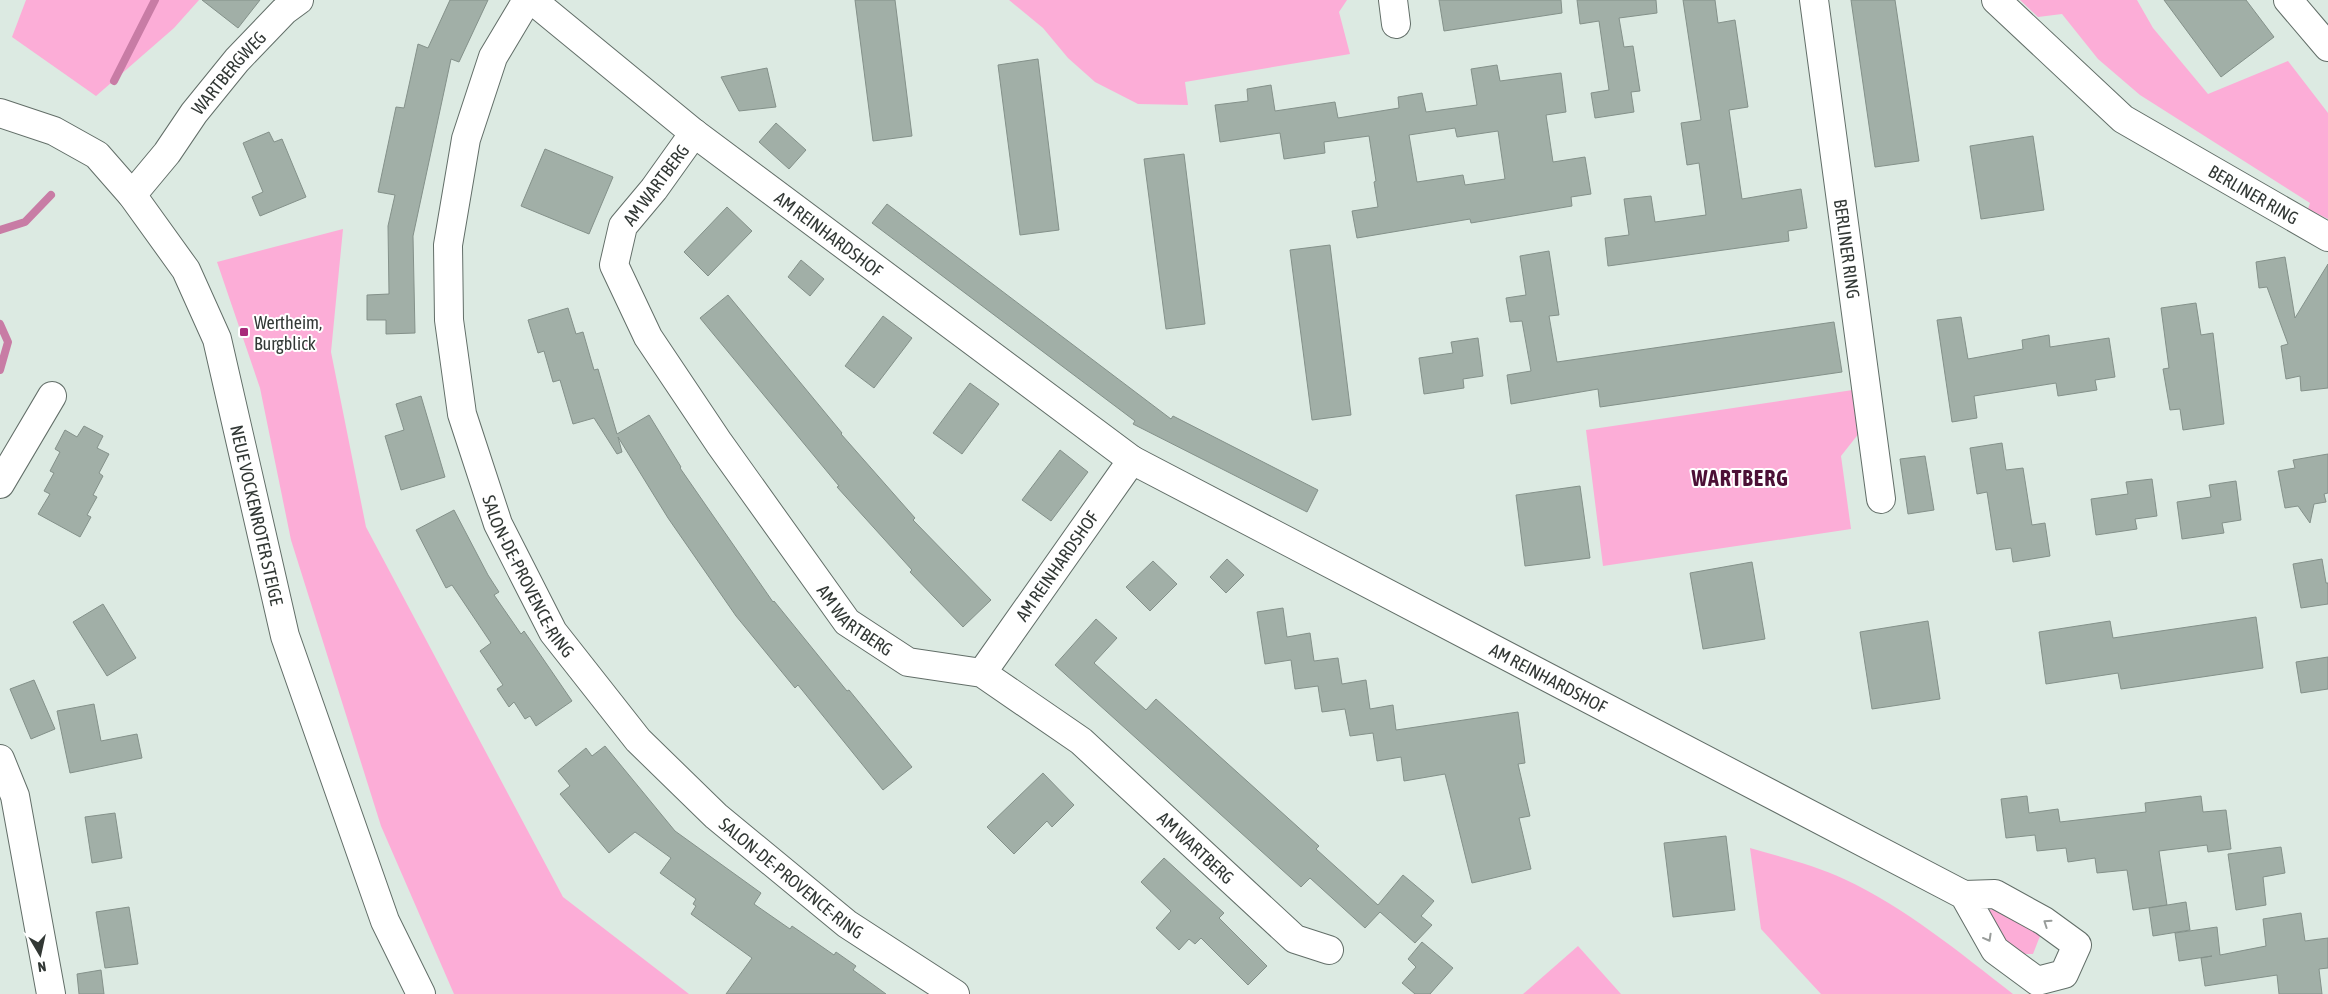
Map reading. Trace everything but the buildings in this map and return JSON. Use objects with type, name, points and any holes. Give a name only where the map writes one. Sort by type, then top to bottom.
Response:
[{"type":"street","name":"WARTBERGWEG","points":[[132,195],[167,153],[194,113],[237,60],[284,11],[299,0]]},
{"type":"street","name":"SALON-DE-PROVENCE-RING","points":[[527,0],[493,57],[466,139],[448,245],[449,320],[462,414],[498,524],[554,632],[638,740],[716,816],[847,924],[955,994]]},
{"type":"street","name":"AM REINHARDSHOF","points":[[532,0],[694,133],[1132,460],[1964,895]]},
{"type":"street","name":"BERLINER RING","points":[[1814,0],[1881,499]]},
{"type":"street","name":"BERLINER RING","points":[[1996,0],[2123,119],[2328,237]]},
{"type":"street","points":[[2288,0],[2328,47]]},
{"type":"street","name":"NEUE VOCKENROTER STEIGE","points":[[0,113],[54,131],[97,155],[132,195],[186,270],[217,339],[285,636],[385,921],[421,994]]},
{"type":"street","name":"AM WARTBERG","points":[[694,133],[654,189],[623,226],[614,265],[648,337],[719,443],[847,622],[908,662],[982,673],[1081,741],[1295,939],[1329,950]]},
{"type":"street","points":[[0,484],[52,396]]},
{"type":"street","name":"AM REINHARDSHOF","points":[[982,673],[1132,460]]},
{"type":"street","points":[[0,760],[14,796],[50,994]]},
{"type":"shaded area","points":[[26,0],[199,0],[174,28],[96,96],[12,37]]},
{"type":"shaded area","points":[[1009,0],[1347,0],[1339,12],[1350,54],[1185,82],[1188,105],[1138,104],[1095,82],[1068,58],[1043,28]]},
{"type":"shaded area","points":[[2020,0],[2137,0],[2153,28],[2208,94],[2288,61],[2328,113],[2328,219],[2308,209],[2310,203],[2140,95],[2098,59],[2062,14],[2038,17]]},
{"type":"shaded area","points":[[343,229],[331,352],[366,527],[563,897],[689,994],[454,994],[381,826],[291,540],[260,388],[217,262]]},
{"type":"shaded area","points":[[1866,388],[1871,418],[1841,456],[1851,529],[1603,566],[1586,430]]},
{"type":"shaded area","points":[[1750,848],[1798,862],[1844,879],[1889,903],[1973,962],[2013,994],[1821,994],[1761,929]]},
{"type":"shaded area","points":[[2002,909],[2035,927],[2040,936],[2033,954],[2021,954],[1997,932],[1980,910]]},
{"type":"shaded area","points":[[1578,946],[1621,994],[1523,994]]},
{"type":"waterway","points":[[114,81],[155,0]]},
{"type":"waterway","points":[[0,230],[25,222],[51,195]]},
{"type":"waterway","points":[[0,324],[8,342],[0,370]]},
{"type":"place","name":"Wertheim, Burgblick","points":[[244,332]]},
{"type":"district","name":"WARTBERG","points":[[1740,478]]}]
